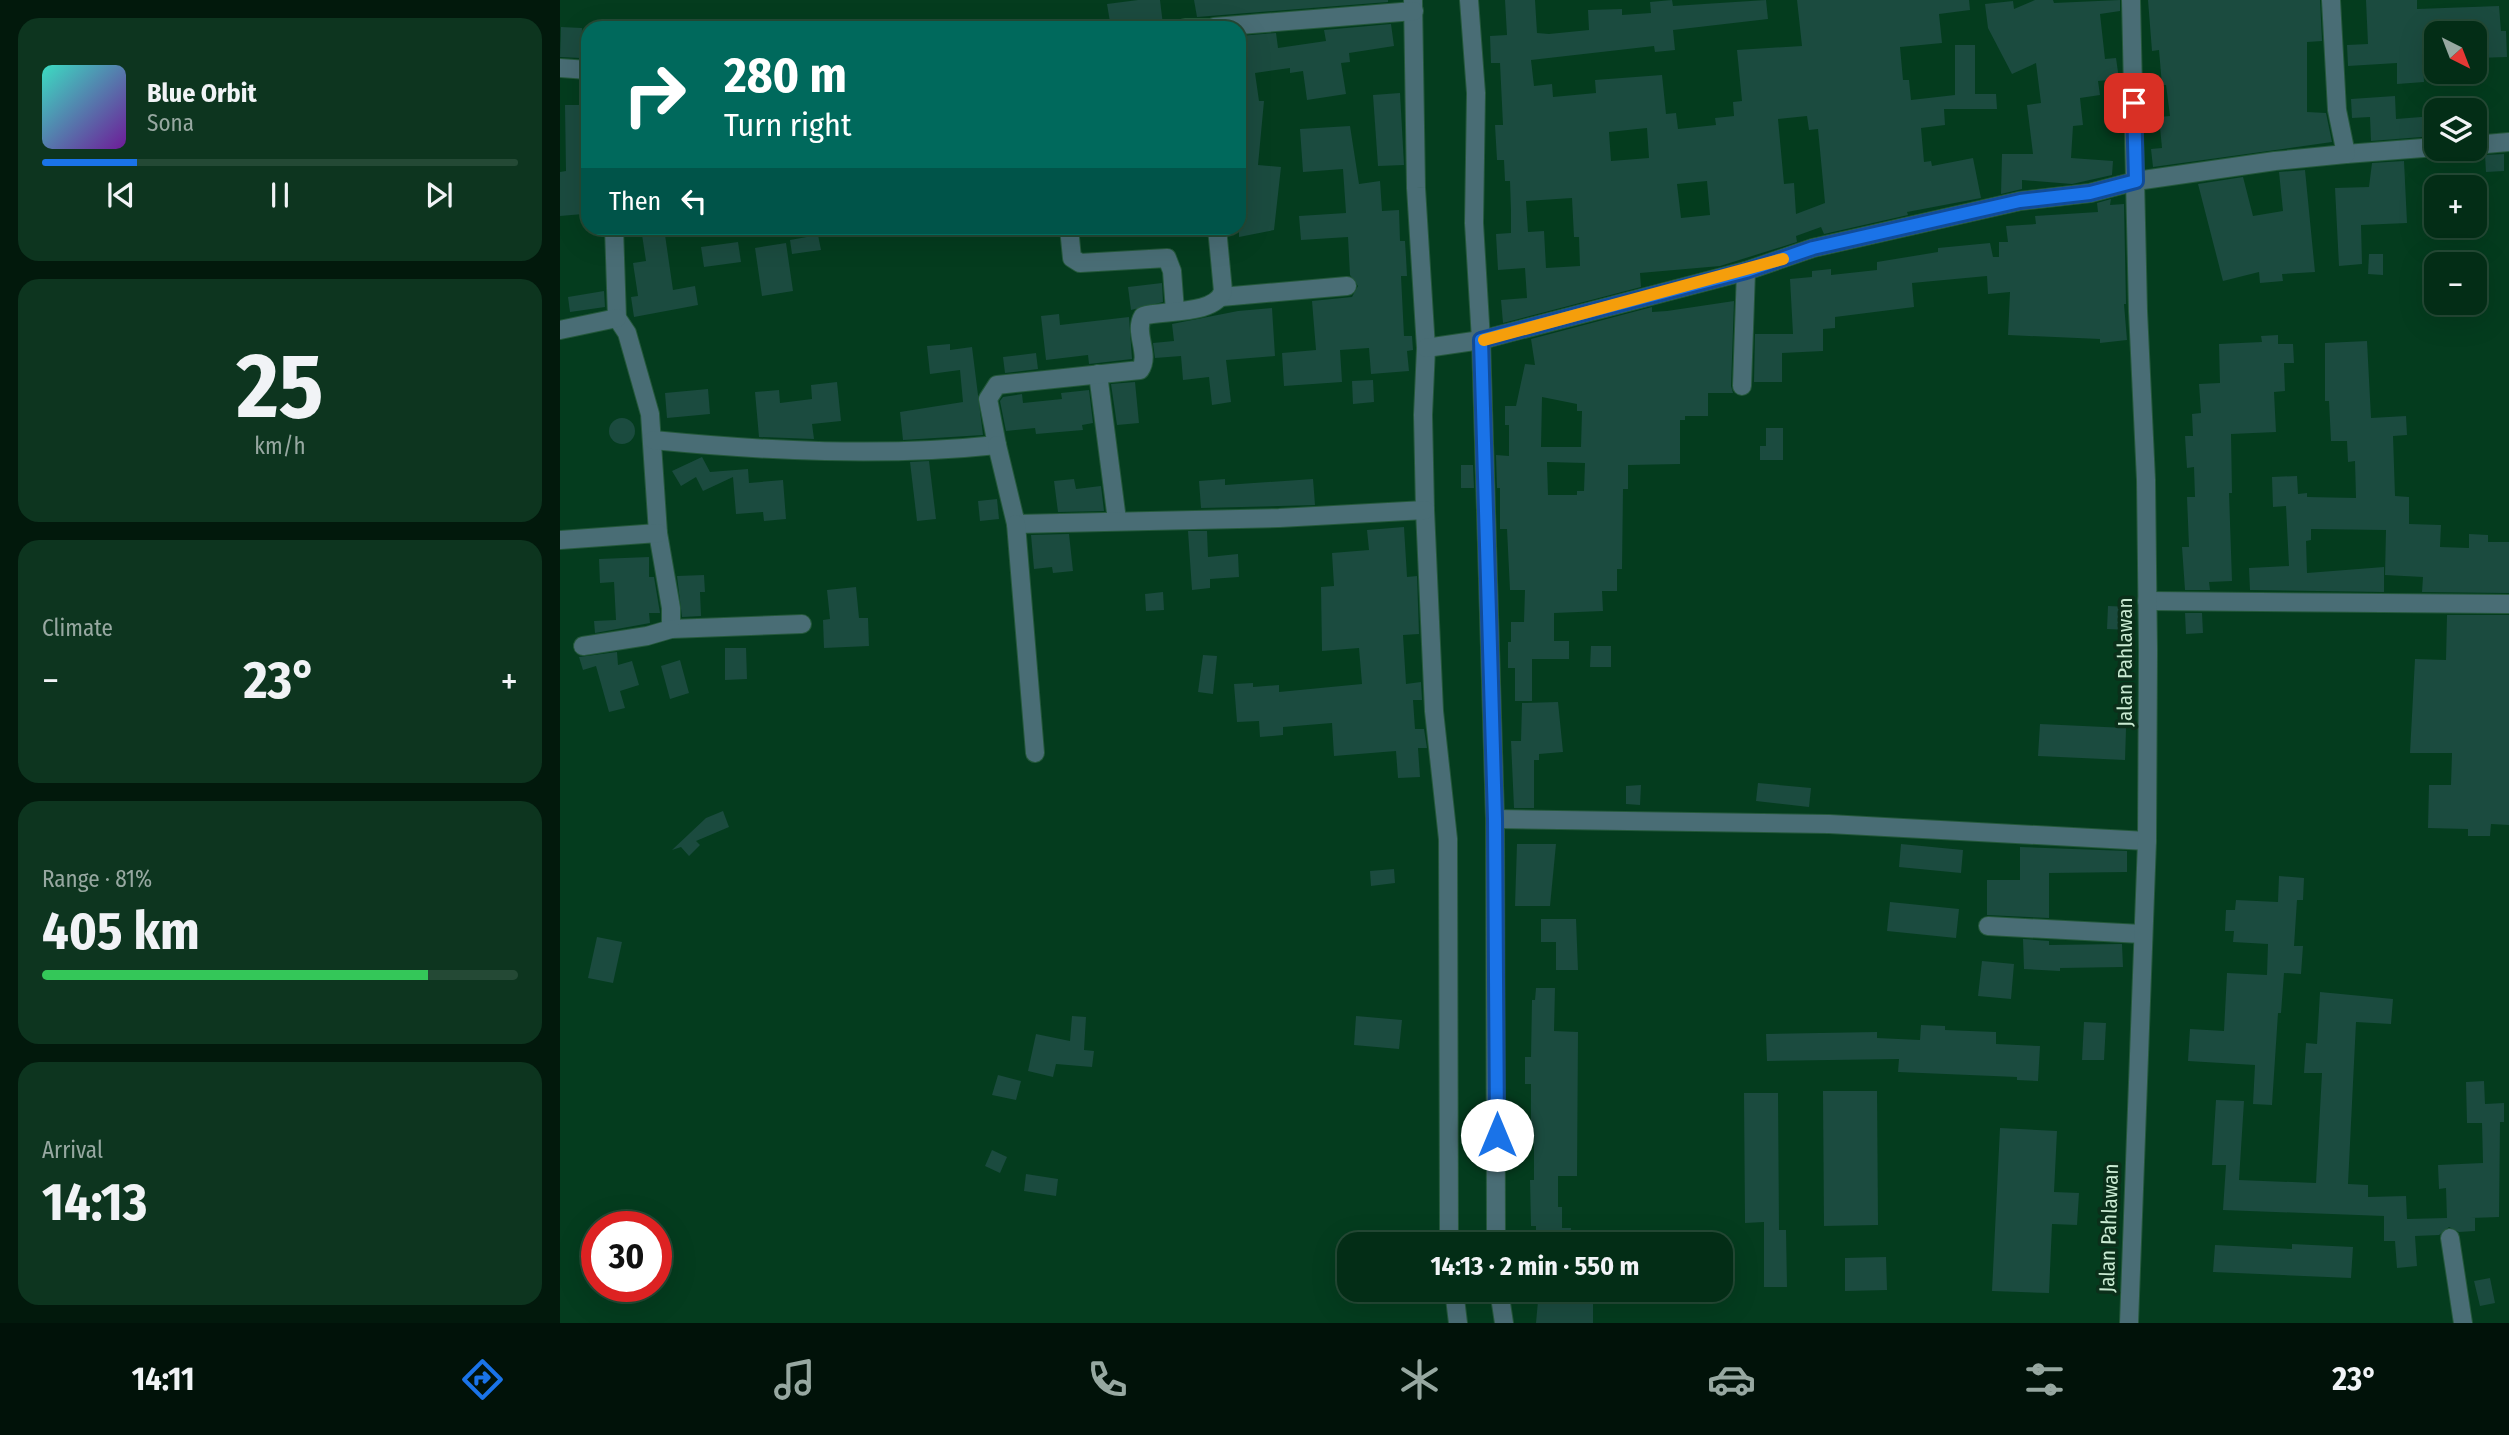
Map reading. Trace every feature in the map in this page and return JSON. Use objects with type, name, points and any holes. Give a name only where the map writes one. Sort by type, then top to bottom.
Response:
[{"type":"street","points":[[1469,0],[1476,93],[1474,223],[1477,341],[1495,819],[1496,1232]]},
{"type":"street","name":"Jalan Pahlawan","points":[[2129,1323],[2147,841],[2147,601],[2131,0]]},
{"type":"street","points":[[2331,0],[2337,110],[2346,154]]},
{"type":"street","points":[[1246,24],[1413,6],[1416,188],[1433,346],[1423,415],[1425,510],[1434,711],[1448,839],[1449,1232]]},
{"type":"street","points":[[560,68],[581,70]]},
{"type":"street","points":[[2487,144],[2509,142]]},
{"type":"street","points":[[1433,346],[1477,341],[1746,271],[1813,248],[2020,201],[2090,193],[2136,181],[2346,154],[2424,148]]},
{"type":"street","points":[[614,235],[617,318],[627,333],[644,387],[653,440],[658,533],[671,608],[671,629]]},
{"type":"street","points":[[1070,235],[1072,258],[1077,262],[1167,258],[1172,271],[1175,312]]},
{"type":"street","points":[[1217,235],[1221,297]]},
{"type":"street","points":[[1742,386],[1746,271]]},
{"type":"street","points":[[1035,753],[1016,524],[988,400],[997,384],[1140,370],[1144,361],[1140,320],[1147,314],[1208,306],[1221,297],[1347,286]]},
{"type":"street","points":[[560,330],[617,318]]},
{"type":"street","points":[[1098,374],[1117,520]]},
{"type":"street","points":[[653,440],[741,449],[940,451],[997,445]]},
{"type":"street","points":[[1016,524],[1279,518],[1425,510]]},
{"type":"street","points":[[560,540],[658,533]]},
{"type":"street","points":[[2147,601],[2509,604]]},
{"type":"street","points":[[583,646],[671,629],[802,624]]},
{"type":"street","points":[[1495,819],[1829,824],[2147,841]]},
{"type":"street","points":[[1988,926],[2142,934]]},
{"type":"street","points":[[2450,1238],[2463,1323]]},
{"type":"street","points":[[1455,1302],[1458,1323]]},
{"type":"street","points":[[1501,1302],[1504,1323]]},
{"type":"building","points":[[1160,0],[1163,21],[1110,21],[1107,4]]},
{"type":"building","points":[[1194,0],[1388,0],[1388,2],[1197,17]]},
{"type":"building","points":[[1505,0],[1535,0],[1537,33],[1549,34],[1589,30],[1588,10],[1622,9],[1622,15],[1651,13],[1650,2],[1672,0],[1673,6],[1766,0],[1768,19],[1673,30],[1675,50],[1655,52],[1654,46],[1531,60],[1534,86],[1552,84],[1553,97],[1596,93],[1595,80],[1662,75],[1666,114],[1676,113],[1678,129],[1716,125],[1715,118],[1734,116],[1733,102],[1742,101],[1737,50],[1802,46],[1797,0],[1969,0],[1970,10],[1939,14],[1942,43],[1900,47],[1903,80],[1909,80],[1911,100],[1955,95],[1955,45],[1975,45],[1975,94],[1996,94],[1997,109],[1944,109],[1945,125],[1921,128],[1924,162],[1931,161],[1932,166],[1973,158],[1981,198],[1907,212],[1908,215],[1824,234],[1821,227],[1796,236],[1797,242],[1720,266],[1640,273],[1641,287],[1503,323],[1501,300],[1527,298],[1525,268],[1498,270],[1496,234],[1511,233],[1510,181],[1505,181],[1504,160],[1497,160],[1495,125],[1503,125],[1500,63],[1491,63],[1490,36],[1507,35]],"holes":[[[1807,116],[1809,130],[1818,129],[1825,203],[1796,214],[1794,183],[1784,184],[1778,119]],[[1647,128],[1649,158],[1611,161],[1609,132]],[[1707,181],[1710,215],[1681,218],[1677,184]],[[1572,198],[1574,237],[1579,237],[1580,266],[1546,268],[1544,231],[1528,232],[1526,201]]]},
{"type":"building","points":[[2035,0],[2053,0],[2054,3],[2120,0],[2120,11],[2100,14],[2105,59],[2116,58],[2119,79],[2098,81],[2100,95],[2080,98],[2083,125],[2073,126],[2071,158],[2113,161],[2112,175],[2072,184],[2022,180],[2022,189],[2001,194],[2002,154],[2033,154],[2027,105],[2041,103],[2036,63],[2012,74],[1988,28],[1985,4],[2013,1],[2014,9]]},
{"type":"building","points":[[2148,0],[2320,0],[2322,41],[2307,42],[2307,112],[2326,113],[2332,142],[2153,167],[2151,149],[2162,148],[2159,117],[2170,116],[2166,85],[2162,85],[2159,50],[2152,51]]},
{"type":"building","points":[[2366,0],[2417,0],[2417,9],[2499,6],[2501,31],[2506,31],[2507,57],[2487,58],[2487,21],[2424,21],[2424,82],[2397,84],[2397,63],[2348,66],[2347,45],[2368,44]]},
{"type":"building","points":[[1391,24],[1394,46],[1349,53],[1350,62],[1341,63],[1346,94],[1307,100],[1303,71],[1290,73],[1290,68],[1255,73],[1259,101],[1264,101],[1258,165],[1281,167],[1274,230],[1239,237],[1246,235],[1246,35],[1276,33],[1278,48],[1326,41],[1324,30]]},
{"type":"building","points":[[561,27],[581,28],[581,58],[560,57]]},
{"type":"building","points":[[1400,93],[1404,165],[1378,166],[1373,95]]},
{"type":"building","points":[[2395,96],[2396,119],[2424,117],[2424,137],[2371,141],[2370,117],[2352,118],[2351,99]]},
{"type":"building","points":[[565,105],[581,105],[581,214],[560,216],[560,172],[566,171]]},
{"type":"building","points":[[1350,126],[1359,184],[1380,181],[1382,211],[1399,210],[1400,241],[1405,241],[1407,276],[1401,276],[1404,336],[1412,336],[1413,350],[1407,351],[1409,371],[1371,374],[1369,348],[1340,350],[1342,382],[1284,386],[1282,353],[1316,350],[1312,301],[1352,297],[1358,286],[1350,275],[1348,237],[1301,240],[1299,216],[1346,213],[1343,169],[1303,172],[1300,129]]},
{"type":"building","points":[[2504,154],[2504,171],[2486,172],[2487,155]]},
{"type":"building","points":[[2404,161],[2407,223],[2361,225],[2362,264],[2339,266],[2335,188],[2369,187],[2372,163]]},
{"type":"building","points":[[2305,170],[2315,272],[2282,274],[2283,281],[2260,283],[2259,272],[2223,281],[2198,184],[2243,177],[2253,216],[2283,211],[2279,172]]},
{"type":"building","points":[[2111,199],[2110,205],[2124,204],[2124,304],[2127,340],[2100,343],[2100,339],[2008,335],[2010,292],[1988,294],[1987,276],[1912,283],[1914,307],[1835,317],[1835,328],[1823,329],[1823,351],[1782,353],[1782,382],[1754,382],[1755,334],[1793,334],[1790,279],[1812,277],[1812,271],[1831,269],[1831,275],[1877,270],[1877,262],[1938,252],[1938,248],[1990,243],[1993,257],[1999,257],[1999,242],[2008,242],[2006,226],[2036,224],[2035,216],[2098,212],[2097,203]]},
{"type":"building","points":[[642,235],[665,235],[673,290],[695,286],[698,305],[634,317],[631,297],[638,296],[633,263],[646,261]]},
{"type":"building","points":[[818,235],[821,250],[792,254],[790,240]]},
{"type":"building","points":[[738,242],[741,262],[704,267],[701,247]]},
{"type":"building","points":[[786,243],[793,291],[762,296],[755,248]]},
{"type":"building","points":[[2369,254],[2383,254],[2383,275],[2368,274]]},
{"type":"building","points":[[1162,283],[1163,302],[1131,310],[1128,287]]},
{"type":"building","points":[[604,291],[605,307],[570,312],[568,297]]},
{"type":"building","points":[[1734,301],[1733,393],[1708,393],[1708,416],[1685,416],[1685,420],[1680,420],[1680,464],[1628,465],[1628,489],[1623,489],[1622,569],[1617,569],[1617,591],[1602,591],[1603,611],[1554,613],[1554,641],[1569,641],[1569,659],[1532,659],[1532,701],[1515,701],[1515,668],[1508,668],[1508,642],[1511,642],[1511,622],[1524,622],[1525,590],[1510,590],[1507,529],[1500,529],[1500,488],[1497,488],[1496,455],[1509,456],[1509,425],[1505,425],[1505,406],[1516,406],[1525,364],[1535,365],[1531,339],[1652,307],[1652,312]],"holes":[[[1542,397],[1577,404],[1577,411],[1582,411],[1581,447],[1541,447]],[[1547,462],[1585,463],[1584,491],[1577,491],[1577,495],[1548,495]]]},
{"type":"building","points":[[1272,308],[1275,356],[1226,360],[1231,402],[1212,405],[1209,377],[1183,380],[1181,356],[1155,358],[1153,343],[1174,341],[1172,324],[1238,311]]},
{"type":"building","points":[[1059,314],[1060,325],[1129,317],[1132,359],[1089,364],[1088,355],[1046,360],[1041,316]]},
{"type":"building","points":[[2278,335],[2278,344],[2293,344],[2294,363],[2284,363],[2285,391],[2274,392],[2276,432],[2231,434],[2232,493],[2229,493],[2232,581],[2209,582],[2210,590],[2185,590],[2182,547],[2189,547],[2187,497],[2195,497],[2194,467],[2187,468],[2185,436],[2193,436],[2192,414],[2201,413],[2199,384],[2220,383],[2219,344],[2262,342],[2261,336]]},
{"type":"building","points":[[2367,341],[2371,418],[2406,416],[2407,435],[2393,436],[2395,496],[2409,497],[2409,524],[2441,525],[2440,547],[2469,548],[2469,534],[2488,535],[2488,542],[2509,542],[2509,593],[2422,592],[2423,577],[2385,575],[2386,530],[2311,529],[2311,540],[2306,541],[2307,573],[2384,567],[2384,592],[2250,590],[2249,568],[2289,566],[2286,506],[2273,507],[2272,477],[2297,476],[2298,494],[2307,493],[2307,497],[2356,498],[2355,461],[2348,462],[2347,441],[2331,441],[2329,401],[2325,401],[2325,343]]},
{"type":"building","points":[[950,344],[950,350],[972,347],[983,435],[903,440],[900,412],[963,402],[960,370],[930,374],[927,346]]},
{"type":"building","points":[[1036,353],[1038,369],[1005,373],[1003,357]]},
{"type":"building","points":[[1373,380],[1374,402],[1353,404],[1352,381]]},
{"type":"building","points":[[837,382],[841,421],[812,424],[814,439],[759,437],[755,392],[779,390],[780,403],[812,399],[811,385]]},
{"type":"building","points":[[1135,382],[1139,423],[1117,425],[1111,384]]},
{"type":"building","points":[[708,389],[710,414],[667,418],[665,393]]},
{"type":"building","points":[[1089,390],[1093,423],[1082,425],[1083,430],[1036,434],[1035,428],[1006,431],[1000,401],[1003,397],[1022,394],[1023,403],[1062,399],[1061,393]]},
{"type":"building","points":[[622,418],[631,422],[635,431],[631,440],[622,444],[613,440],[609,431],[613,422]]},
{"type":"building","points":[[1766,428],[1783,428],[1783,460],[1760,460],[1760,446],[1766,446]]},
{"type":"building","points":[[702,457],[710,472],[748,469],[749,483],[783,480],[786,519],[764,521],[763,512],[736,514],[733,477],[703,491],[696,477],[681,486],[672,471]]},
{"type":"building","points":[[929,461],[936,519],[917,521],[910,462]]},
{"type":"building","points":[[1461,465],[1473,465],[1474,488],[1461,488]]},
{"type":"building","points":[[1074,479],[1076,489],[1101,486],[1104,511],[1058,512],[1054,481]]},
{"type":"building","points":[[1225,479],[1225,485],[1313,479],[1315,505],[1201,508],[1199,481]]},
{"type":"building","points":[[997,499],[999,519],[980,521],[978,501]]},
{"type":"building","points":[[1404,527],[1407,577],[1417,576],[1419,634],[1403,635],[1406,684],[1421,682],[1422,700],[1413,700],[1415,729],[1424,729],[1427,748],[1418,748],[1420,777],[1398,778],[1396,751],[1334,756],[1332,723],[1283,727],[1283,735],[1260,737],[1259,721],[1237,722],[1234,684],[1253,683],[1253,687],[1279,685],[1279,692],[1362,684],[1359,648],[1322,651],[1321,587],[1334,586],[1332,553],[1369,550],[1367,530]]},
{"type":"building","points":[[1188,531],[1207,531],[1208,557],[1238,554],[1239,577],[1210,579],[1210,588],[1192,590]]},
{"type":"building","points":[[1069,534],[1073,571],[1053,573],[1052,567],[1034,569],[1031,535]]},
{"type":"building","points":[[649,557],[649,577],[654,577],[660,613],[649,613],[650,623],[595,633],[594,621],[616,620],[614,582],[600,583],[599,559]]},
{"type":"building","points":[[704,575],[705,592],[700,592],[701,616],[682,617],[677,576]]},
{"type":"building","points":[[856,587],[859,618],[868,618],[869,646],[824,648],[823,620],[830,619],[827,590]]},
{"type":"building","points":[[1163,592],[1164,610],[1146,611],[1145,594]]},
{"type":"building","points":[[2108,606],[2131,607],[2130,630],[2107,629]]},
{"type":"building","points":[[2185,613],[2202,613],[2203,633],[2186,634]]},
{"type":"building","points":[[2447,615],[2509,615],[2509,825],[2491,824],[2490,836],[2468,836],[2468,829],[2428,828],[2429,785],[2451,785],[2452,753],[2410,753],[2415,659],[2446,660]]},
{"type":"building","points":[[1591,646],[1611,646],[1611,667],[1590,667]]},
{"type":"building","points":[[725,648],[746,648],[747,679],[725,680]]},
{"type":"building","points":[[617,652],[618,665],[632,661],[639,685],[620,691],[625,708],[609,712],[596,666],[583,670],[579,657]]},
{"type":"building","points":[[1203,655],[1217,656],[1213,694],[1198,692]]},
{"type":"building","points":[[680,660],[689,693],[670,699],[661,666]]},
{"type":"building","points":[[1558,702],[1563,752],[1539,754],[1539,760],[1534,760],[1534,808],[1514,808],[1511,741],[1521,741],[1522,703]]},
{"type":"building","points":[[2040,724],[2126,728],[2125,760],[2038,756]]},
{"type":"building","points":[[1758,783],[1811,788],[1809,807],[1756,801]]},
{"type":"building","points":[[1641,785],[1640,805],[1626,804],[1626,786]]},
{"type":"building","points":[[723,811],[729,827],[696,841],[700,845],[689,856],[681,847],[672,850],[706,818]]},
{"type":"building","points":[[1517,844],[1556,844],[1550,906],[1515,906]]},
{"type":"building","points":[[1901,844],[1963,850],[1961,873],[1899,867]]},
{"type":"building","points":[[2020,847],[2127,851],[2127,872],[2049,873],[2049,918],[1987,915],[1987,880],[2020,880]]},
{"type":"building","points":[[1394,869],[1395,883],[1371,886],[1370,871]]},
{"type":"building","points":[[2279,876],[2304,878],[2303,900],[2297,900],[2294,946],[2303,946],[2301,974],[2284,973],[2281,1013],[2278,1013],[2272,1105],[2253,1104],[2255,1065],[2188,1061],[2190,1029],[2224,1031],[2227,973],[2267,975],[2268,944],[2233,942],[2234,931],[2225,931],[2226,910],[2235,910],[2236,900],[2278,902]]},
{"type":"building","points":[[1890,902],[1959,909],[1956,938],[1887,931]]},
{"type":"building","points":[[1541,919],[1576,919],[1578,970],[1556,970],[1556,942],[1541,942]]},
{"type":"building","points":[[597,937],[622,942],[613,983],[588,978]]},
{"type":"building","points":[[2023,939],[2049,941],[2049,945],[2122,944],[2123,967],[2060,968],[2060,971],[2024,969]]},
{"type":"building","points":[[1982,961],[2014,964],[2011,999],[1978,996]]},
{"type":"building","points":[[1536,988],[1555,988],[1554,1031],[1578,1032],[1577,1176],[1558,1176],[1558,1207],[1562,1207],[1562,1228],[1571,1228],[1571,1232],[1536,1232],[1536,1226],[1531,1226],[1530,1180],[1534,1180],[1534,1136],[1531,1136],[1531,1084],[1525,1084],[1525,1057],[1531,1057],[1532,1000],[1535,1000]]},
{"type":"building","points":[[2320,992],[2393,999],[2391,1024],[2356,1022],[2348,1184],[2368,1185],[2368,1197],[2406,1196],[2407,1219],[2447,1218],[2446,1188],[2439,1189],[2438,1165],[2483,1163],[2482,1123],[2467,1123],[2466,1082],[2484,1081],[2485,1104],[2504,1103],[2504,1122],[2500,1122],[2499,1217],[2471,1218],[2475,1218],[2475,1231],[2459,1232],[2449,1227],[2439,1235],[2415,1236],[2417,1266],[2397,1268],[2395,1241],[2384,1241],[2384,1216],[2223,1210],[2226,1165],[2212,1165],[2216,1100],[2244,1101],[2239,1180],[2316,1183],[2322,1073],[2304,1073],[2306,1043],[2317,1044]]},
{"type":"building","points":[[1072,1016],[1086,1017],[1084,1050],[1094,1051],[1092,1067],[1056,1064],[1053,1077],[1028,1071],[1036,1034],[1070,1041]]},
{"type":"building","points":[[1356,1016],[1402,1020],[1399,1049],[1354,1045]]},
{"type":"building","points":[[2084,1022],[2106,1023],[2104,1060],[2082,1060]]},
{"type":"building","points":[[1921,1025],[1945,1026],[1945,1030],[1996,1032],[1996,1044],[2040,1046],[2038,1081],[2017,1080],[2017,1077],[1898,1072],[1899,1059],[1767,1061],[1766,1034],[1877,1032],[1877,1038],[1920,1040]]},
{"type":"building","points":[[998,1075],[1021,1081],[1016,1100],[992,1095]]},
{"type":"building","points":[[1823,1091],[1877,1091],[1878,1225],[1824,1226]]},
{"type":"building","points":[[1744,1093],[1778,1093],[1779,1230],[1786,1230],[1787,1287],[1764,1287],[1764,1222],[1745,1223]]},
{"type":"building","points":[[2000,1128],[2057,1131],[2054,1192],[2079,1193],[2077,1225],[2052,1224],[2049,1293],[1992,1291]]},
{"type":"building","points":[[992,1150],[1007,1157],[1000,1173],[985,1166]]},
{"type":"building","points":[[1026,1174],[1058,1179],[1056,1196],[1024,1191]]},
{"type":"building","points":[[2292,1244],[2353,1247],[2351,1278],[2213,1272],[2215,1245],[2292,1249]]},
{"type":"building","points":[[1886,1257],[1887,1290],[1845,1291],[1845,1258]]},
{"type":"building","points":[[2490,1278],[2495,1303],[2480,1306],[2474,1281]]},
{"type":"building","points":[[1538,1302],[1593,1304],[1593,1323],[1536,1323]]},
{"type":"slow traffic","points":[[1484,340],[1783,259]]},
{"type":"route","points":[[1497,1135],[1495,819],[1481,340],[1746,271],[1813,248],[2020,201],[2090,193],[2136,181],[2134,103]]}]
